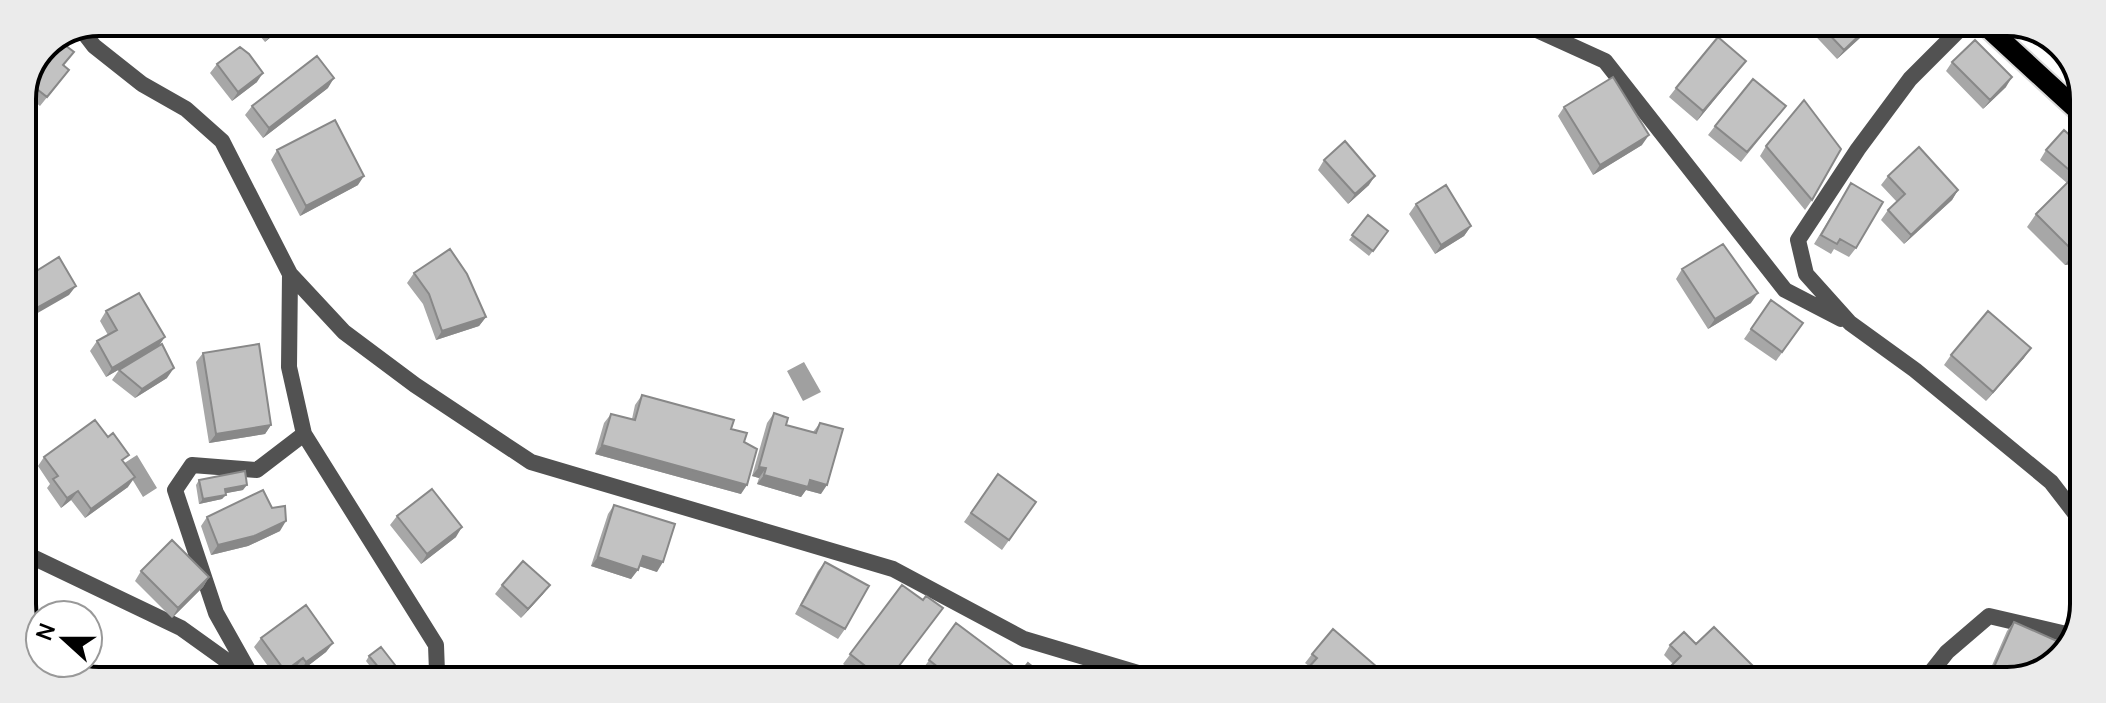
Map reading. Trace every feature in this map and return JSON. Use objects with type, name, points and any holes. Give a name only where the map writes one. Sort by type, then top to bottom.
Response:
[{"type":"main road","points":[[1997,36],[2070,103]]},
{"type":"street","points":[[1550,36],[1605,61],[1785,290],[1850,323],[1915,370],[2051,482],[2070,507]]},
{"type":"street","points":[[1850,323],[1806,274],[1798,240],[1858,149],[1910,79],[1953,36]]},
{"type":"street","points":[[87,37],[142,84],[186,109],[222,141],[290,274],[344,332],[415,385],[531,462],[893,569],[1024,639],[1118,667]]},
{"type":"street","points":[[290,274],[289,367],[304,434],[436,645],[435,667]]},
{"type":"street","points":[[246,667],[216,613],[175,490],[192,465],[257,470],[304,434]]},
{"type":"street","points":[[36,559],[181,628],[237,667]]},
{"type":"street","points":[[1935,667],[1947,652],[1989,616],[2062,633]]},
{"type":"shaded area","points":[[804,362],[821,392],[803,401],[787,371]]},
{"type":"shaded area","points":[[137,455],[157,488],[143,497],[123,464]]},
{"type":"building","points":[[1831,36],[1859,36],[1844,50]]},
{"type":"building","points":[[1718,37],[1746,61],[1703,111],[1676,88]]},
{"type":"building","points":[[1975,40],[2012,77],[1990,100],[1952,62]]},
{"type":"building","points":[[66,46],[74,52],[63,65],[69,70],[47,97],[37,89],[41,75],[54,54]]},
{"type":"building","points":[[240,47],[263,73],[238,92],[217,64]]},
{"type":"building","points":[[317,56],[334,78],[269,128],[252,106]]},
{"type":"building","points":[[1613,77],[1649,135],[1600,165],[1564,107]]},
{"type":"building","points":[[1753,79],[1786,106],[1747,152],[1715,126]]},
{"type":"building","points":[[1804,100],[1841,149],[1812,200],[1766,146]]},
{"type":"building","points":[[335,120],[364,176],[306,206],[277,150]]},
{"type":"building","points":[[2064,130],[2070,135],[2070,171],[2046,150]]},
{"type":"building","points":[[1345,141],[1375,176],[1355,194],[1324,160]]},
{"type":"building","points":[[1919,147],[1958,190],[1911,235],[1888,210],[1905,194],[1888,176]]},
{"type":"building","points":[[2070,180],[2070,248],[2036,214]]},
{"type":"building","points":[[1851,183],[1883,202],[1856,248],[1840,239],[1837,244],[1821,235]]},
{"type":"building","points":[[1446,185],[1471,226],[1441,245],[1416,204]]},
{"type":"building","points":[[1368,215],[1388,231],[1373,251],[1352,235]]},
{"type":"building","points":[[1723,244],[1758,293],[1715,319],[1682,269]]},
{"type":"building","points":[[450,249],[467,274],[486,317],[442,331],[429,294],[414,273]]},
{"type":"building","points":[[59,257],[76,286],[36,308],[36,271]]},
{"type":"building","points":[[139,293],[165,337],[112,368],[97,341],[117,330],[106,311]]},
{"type":"building","points":[[1771,300],[1803,323],[1782,352],[1751,329]]},
{"type":"building","points":[[1988,311],[2031,348],[1993,392],[1951,355]]},
{"type":"building","points":[[162,344],[174,368],[142,389],[119,370]]},
{"type":"building","points":[[259,344],[271,425],[216,434],[203,353]]},
{"type":"building","points":[[642,395],[734,420],[731,429],[747,433],[744,442],[757,449],[747,485],[602,445],[611,414],[635,420]]},
{"type":"building","points":[[774,413],[788,418],[786,425],[816,433],[820,423],[843,429],[827,485],[810,480],[808,487],[764,475],[766,468],[759,467]]},
{"type":"building","points":[[95,420],[108,437],[113,433],[129,455],[122,460],[135,477],[91,509],[78,491],[67,498],[53,479],[58,476],[44,457]]},
{"type":"building","points":[[245,471],[247,485],[225,489],[226,495],[203,499],[199,480]]},
{"type":"building","points":[[998,474],[1036,502],[1009,540],[971,513]]},
{"type":"building","points":[[432,489],[462,527],[427,554],[397,516]]},
{"type":"building","points":[[263,490],[272,508],[285,506],[286,521],[254,536],[218,545],[207,517]]},
{"type":"building","points":[[614,505],[675,524],[663,562],[643,556],[638,570],[598,557]]},
{"type":"building","points":[[172,540],[209,577],[178,608],[141,571]]},
{"type":"building","points":[[523,561],[550,585],[528,609],[502,585]]},
{"type":"building","points":[[825,562],[869,586],[845,629],[801,605]]},
{"type":"building","points":[[902,585],[923,600],[926,596],[943,608],[898,667],[867,667],[850,654]]},
{"type":"building","points":[[306,605],[333,643],[306,662],[303,658],[291,667],[282,667],[261,638]]},
{"type":"building","points":[[2014,622],[2057,641],[2052,649],[2027,664],[1994,667]]},
{"type":"building","points":[[956,623],[1012,665],[938,667],[929,660]]},
{"type":"building","points":[[1714,627],[1754,667],[1670,667],[1681,656],[1670,645],[1684,632],[1696,644]]},
{"type":"building","points":[[1333,629],[1377,667],[1309,667],[1317,658],[1312,654]]},
{"type":"building","points":[[381,647],[395,665],[378,667],[369,656]]}]
